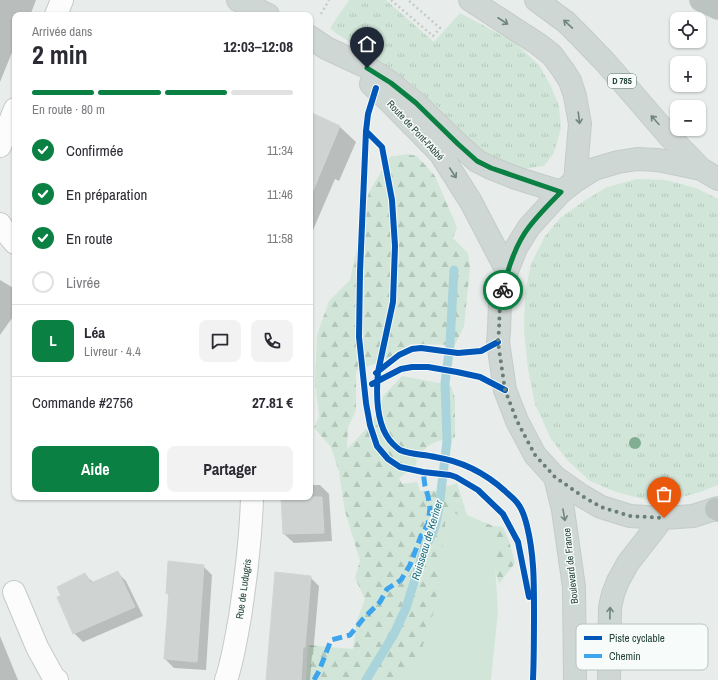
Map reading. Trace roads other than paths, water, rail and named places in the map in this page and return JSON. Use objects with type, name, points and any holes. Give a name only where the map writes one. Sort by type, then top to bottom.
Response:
[{"type":"highway","points":[[701,0],[718,8]]},
{"type":"main road","points":[[238,0],[262,12]]},
{"type":"main road","points":[[470,0],[538,44],[552,55],[570,81],[575,96],[580,124],[568,186]]},
{"type":"main road","name":"D 785","points":[[536,0],[566,22],[592,48],[669,136],[710,174]]},
{"type":"main road","name":"Route de Pont-l'Abbé","points":[[318,43],[367,68],[391,83],[416,103],[477,161],[491,168],[568,186]]},
{"type":"main road","name":"Route de Pont-l'Abbé","points":[[318,43],[376,88],[440,154],[472,202],[507,271]]},
{"type":"main road","points":[[710,174],[658,160],[637,159],[618,162],[594,170],[568,186],[529,227],[516,248],[507,271],[500,301],[498,342],[505,390],[517,421],[535,455],[555,477],[601,507],[630,516],[664,518],[693,516],[717,509]]},
{"type":"main road","name":"Boulevard de France","points":[[555,477],[563,510],[574,587],[575,680]]},
{"type":"main road","points":[[610,624],[610,607],[618,581],[628,563],[664,518]]},
{"type":"main road","points":[[609,670],[609,680]]},
{"type":"street","points":[[57,12],[62,0]]},
{"type":"street","points":[[0,146],[12,117]]},
{"type":"street","points":[[0,224],[12,239]]},
{"type":"street","name":"Rue de Ludugris","points":[[226,680],[237,635],[249,541],[252,500]]},
{"type":"street","points":[[14,592],[37,648],[54,678],[57,680]]},
{"type":"waterway","name":"Ruisseau de Keriner","points":[[366,680],[394,634],[406,608],[424,550],[435,527],[439,508],[447,441],[445,383],[450,344],[454,270]]}]
